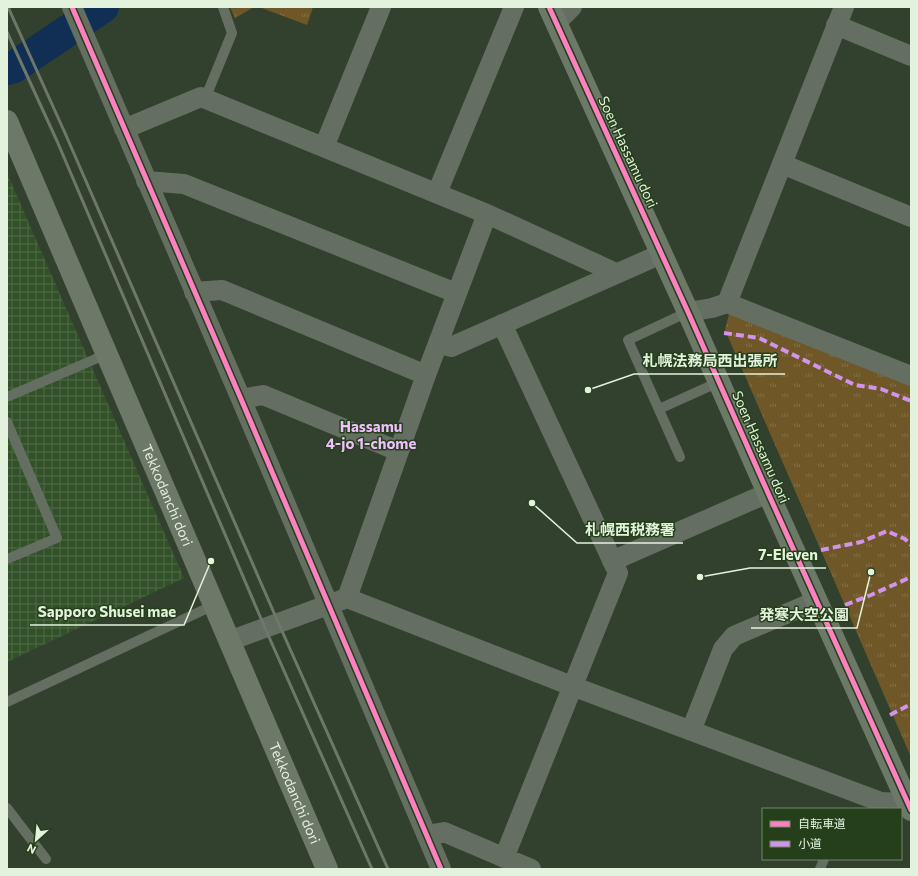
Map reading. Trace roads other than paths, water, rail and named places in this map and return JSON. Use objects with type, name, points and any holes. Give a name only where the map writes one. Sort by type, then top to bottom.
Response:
[{"type":"street","points":[[72,7],[441,869]]},
{"type":"street","points":[[324,147],[381,7]]},
{"type":"street","points":[[437,193],[514,7]]},
{"type":"street","points":[[552,15],[572,7]]},
{"type":"street","points":[[728,303],[844,7]]},
{"type":"street","name":"Soen Hassamu dori","points":[[552,15],[688,312],[909,806]]},
{"type":"street","points":[[836,25],[911,56]]},
{"type":"street","points":[[124,129],[201,97],[487,214],[616,273]]},
{"type":"street","name":"Tekkodanchi dori","points":[[10,135],[328,869]]},
{"type":"street","points":[[782,164],[911,217]]},
{"type":"street","points":[[146,181],[184,184],[456,293]]},
{"type":"street","points":[[347,598],[398,451],[456,293],[487,214]]},
{"type":"street","points":[[438,343],[451,346],[661,254]]},
{"type":"street","points":[[194,292],[222,290],[426,375]]},
{"type":"street","points":[[688,312],[712,308],[728,303],[911,376]]},
{"type":"street","points":[[502,324],[618,573],[504,858]]},
{"type":"street","points":[[241,399],[263,395],[398,451]]},
{"type":"street","points":[[612,561],[768,493]]},
{"type":"street","points":[[229,641],[347,598],[572,686],[881,802],[909,806]]},
{"type":"street","points":[[691,731],[723,649],[734,636],[816,601]]},
{"type":"street","points":[[427,835],[444,832],[531,869]]},
{"type":"lane","points":[[205,99],[232,33],[223,7]]},
{"type":"lane","points":[[680,457],[628,340],[688,312]]},
{"type":"lane","points":[[7,397],[106,354]]},
{"type":"lane","points":[[659,409],[719,382]]},
{"type":"lane","points":[[7,422],[57,538],[7,559]]},
{"type":"lane","points":[[7,702],[214,605]]},
{"type":"lane","points":[[7,808],[46,859]]},
{"type":"waterway","points":[[7,69],[14,67],[103,7]]},
{"type":"railway","points":[[8,7],[65,133],[278,622],[388,869]]},
{"type":"railway","points":[[7,32],[57,141],[265,628],[372,869]]},
{"type":"place","name":"札幌法務局西出張所","points":[[588,390]]},
{"type":"place","name":"札幌西税務署","points":[[532,503]]},
{"type":"place","name":"Sapporo Shusei mae","points":[[211,561]]},
{"type":"place","name":"発寒大空公園","points":[[871,572]]},
{"type":"place","name":"7-Eleven","points":[[700,577]]},
{"type":"district","name":"Hassamu 4-jo 1-chome","points":[[371,436]]}]
